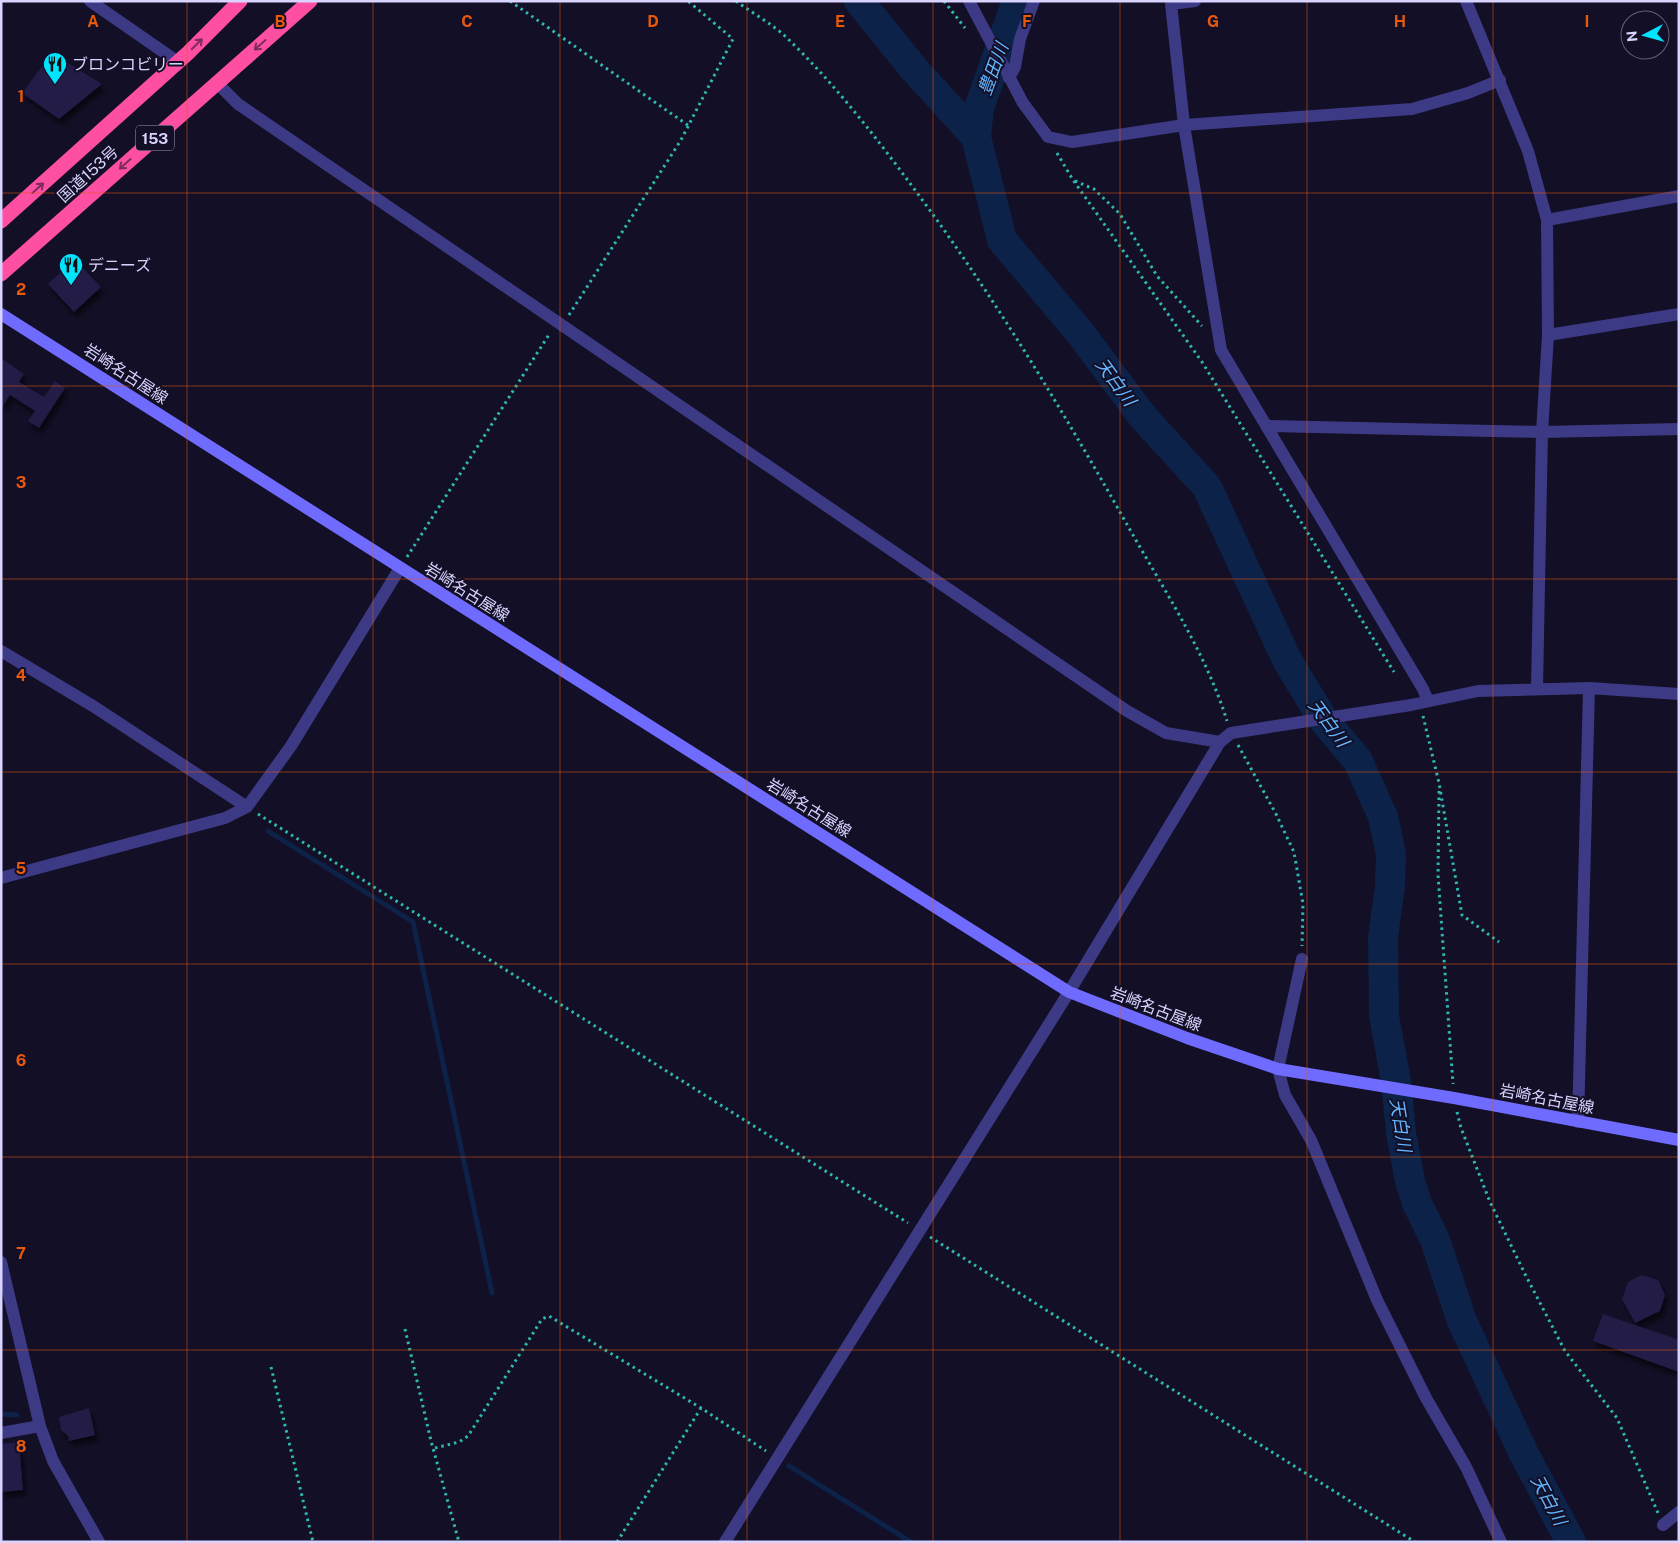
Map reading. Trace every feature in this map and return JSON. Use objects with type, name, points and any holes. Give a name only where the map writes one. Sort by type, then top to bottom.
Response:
[{"type":"highway","name":"国道153号","points":[[1,221],[178,62],[240,1]]},
{"type":"highway","name":"国道153号","points":[[1,274],[310,1]]},
{"type":"main road","name":"岩崎名古屋線","points":[[1,314],[1069,992],[1187,1038],[1278,1069],[1454,1098],[1679,1140]]},
{"type":"street","points":[[90,1],[178,62]]},
{"type":"street","points":[[969,1],[1023,103],[1048,137],[1072,142],[1184,126],[1412,109],[1468,93],[1500,80]]},
{"type":"street","points":[[1008,75],[1015,67],[1020,39],[1034,1]]},
{"type":"street","points":[[1194,1],[1171,4],[1184,126],[1221,350],[1424,689],[1420,703]]},
{"type":"street","points":[[1466,1],[1528,151],[1547,220],[1548,334],[1542,432],[1537,688]]},
{"type":"street","points":[[217,83],[238,104],[1127,711],[1166,734],[1220,742]]},
{"type":"street","points":[[1547,220],[1679,196]]},
{"type":"street","points":[[1548,334],[1563,334],[1679,314]]},
{"type":"street","points":[[1267,426],[1542,432],[1679,429]]},
{"type":"street","points":[[1,878],[225,818],[246,807],[291,746],[400,568]]},
{"type":"street","points":[[1,651],[93,706],[246,807]]},
{"type":"street","points":[[1578,1122],[1589,688]]},
{"type":"street","points":[[725,1542],[1069,992],[1220,742],[1236,732],[1420,703],[1478,691],[1589,688],[1679,694]]},
{"type":"street","points":[[1302,959],[1278,1069],[1284,1095],[1311,1140],[1377,1300],[1426,1398],[1466,1468],[1501,1542]]},
{"type":"street","points":[[1,1262],[40,1426],[52,1461],[100,1542]]},
{"type":"street","points":[[1,1432],[40,1426]]},
{"type":"street","points":[[1663,1525],[1679,1512]]},
{"type":"path","points":[[510,1],[689,126]]},
{"type":"path","points":[[400,568],[545,338],[574,310],[689,126],[733,39],[688,1]]},
{"type":"path","points":[[736,1],[784,35],[880,143],[948,234],[1001,314],[1103,481],[1183,624],[1294,852],[1303,904],[1302,959]]},
{"type":"path","points":[[1048,137],[1073,180],[1202,362],[1397,675]]},
{"type":"path","points":[[1073,180],[1094,189],[1120,214],[1157,276],[1199,324],[1218,335]]},
{"type":"path","points":[[1420,703],[1439,783],[1462,915],[1499,942]]},
{"type":"path","points":[[1439,783],[1438,875],[1446,986]]},
{"type":"path","points":[[246,807],[1414,1542]]},
{"type":"path","points":[[1490,1202],[1565,1351],[1617,1418],[1663,1525]]},
{"type":"path","points":[[435,1448],[459,1442],[468,1436],[542,1319],[549,1316],[701,1408],[777,1459]]},
{"type":"path","points":[[406,1329],[459,1542]]},
{"type":"path","points":[[271,1367],[313,1542]]},
{"type":"path","points":[[617,1542],[701,1408]]},
{"type":"building","points":[[52,53],[102,84],[59,119],[22,93]]},
{"type":"building","points":[[75,259],[101,287],[74,312],[48,284]]},
{"type":"building","points":[[1,358],[24,374],[19,382],[44,397],[55,381],[65,388],[39,428],[28,421],[35,411],[10,395],[1,409]]},
{"type":"building","points":[[1642,1275],[1658,1280],[1665,1295],[1660,1311],[1635,1323],[1622,1299],[1628,1282]]},
{"type":"building","points":[[1603,1314],[1679,1340],[1679,1372],[1593,1341]]},
{"type":"building","points":[[89,1408],[95,1435],[69,1441],[68,1436],[61,1430],[59,1417]]},
{"type":"building","points":[[19,1442],[23,1490],[1,1492],[1,1444]]},
{"type":"waterway","name":"天白川","points":[[859,1],[914,69],[976,137],[1002,240],[1081,334],[1143,417],[1207,487],[1287,660],[1322,718],[1358,761],[1383,817],[1391,854],[1390,886],[1383,937],[1384,1016],[1396,1081],[1401,1133],[1410,1181],[1417,1203],[1435,1240],[1462,1321],[1524,1454],[1571,1542]]},
{"type":"waterway","name":"豊田川","points":[[976,137],[979,108],[1017,1]]},
{"type":"waterway","points":[[268,831],[413,922],[492,1293]]},
{"type":"waterway","points":[[1,1414],[17,1415]]},
{"type":"waterway","points":[[789,1466],[911,1542]]},
{"type":"place","name":"ブロンコビリー","points":[[55,85]]},
{"type":"place","name":"デニーズ","points":[[71,286]]}]
